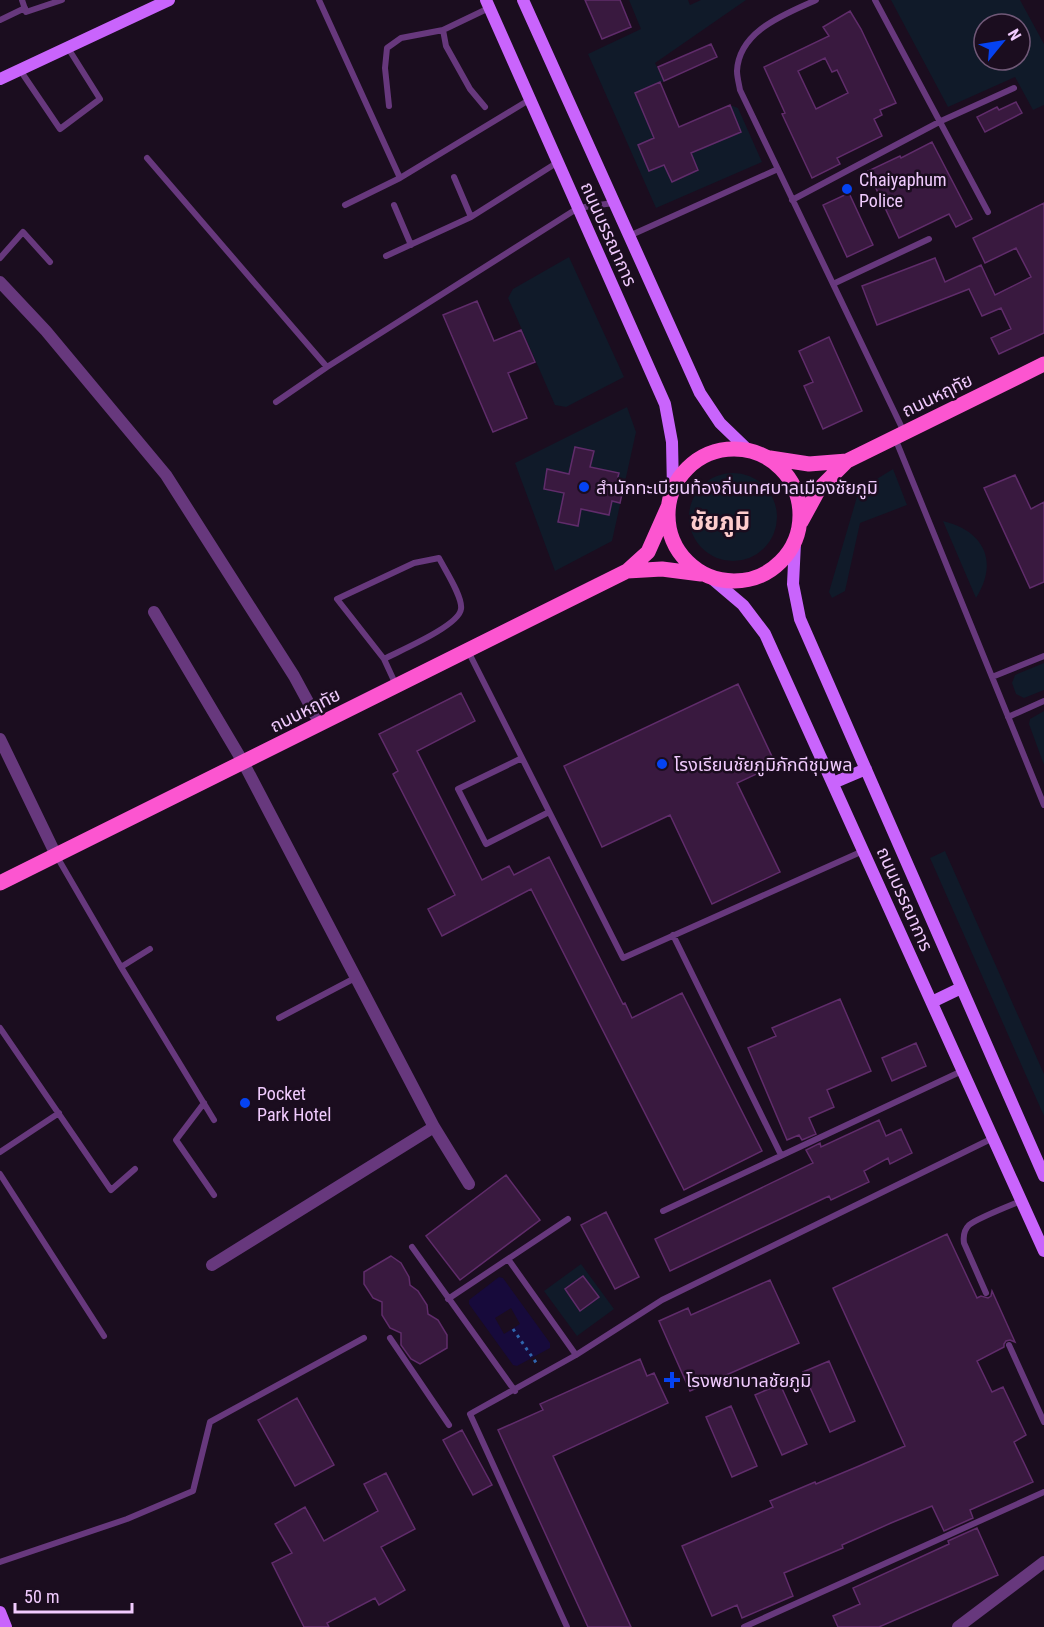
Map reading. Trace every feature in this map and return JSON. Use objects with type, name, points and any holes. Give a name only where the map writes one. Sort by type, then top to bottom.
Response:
[{"type":"main road","name":"ถนนหฤทัย","points":[[766,457],[809,464],[847,460],[1044,364]]},
{"type":"main road","points":[[729,449],[748,450],[766,457],[782,469],[793,484],[800,503],[801,523],[795,543],[783,561],[766,574],[746,581],[724,581],[707,576],[686,562],[674,544],[669,526],[668,507],[673,489],[689,467],[711,453],[729,449]]},
{"type":"main road","name":"ถนนหฤทัย","points":[[801,523],[819,489],[847,460]]},
{"type":"main road","name":"ถนนหฤทัย","points":[[1,880],[56,855],[627,571],[648,552],[668,507]]},
{"type":"main road","name":"ถนนหฤทัย","points":[[627,571],[662,569],[707,576]]},
{"type":"street","points":[[0,79],[152,4],[169,0]]},
{"type":"street","name":"ถนนบรรณาการ","points":[[523,0],[700,393],[720,423],[748,450]]},
{"type":"street","name":"ถนนบรรณาการ","points":[[488,4],[666,404],[672,442],[673,489]]},
{"type":"street","points":[[0,282],[46,331],[166,475],[294,676],[320,724]]},
{"type":"street","name":"ถนนบรรณาการ","points":[[795,543],[793,584],[800,619],[1044,1176]]},
{"type":"street","name":"ถนนบรรณาการ","points":[[707,576],[743,605],[765,634],[1044,1251]]},
{"type":"street","points":[[154,612],[243,762],[434,1127],[468,1184]]},
{"type":"street","points":[[0,739],[56,855]]},
{"type":"street","points":[[833,783],[866,769]]},
{"type":"street","points":[[932,1002],[962,988]]},
{"type":"street","points":[[212,1265],[434,1127]]},
{"type":"street","points":[[958,1627],[1044,1562]]},
{"type":"street","points":[[0,1612],[6,1627]]},
{"type":"lane","points":[[22,0],[26,12],[62,0]]},
{"type":"lane","points":[[319,0],[400,178]]},
{"type":"lane","points":[[816,0],[772,21],[754,35],[746,46],[737,71],[740,90],[833,284],[900,435],[992,678],[1044,805]]},
{"type":"lane","points":[[875,0],[988,212]]},
{"type":"lane","points":[[389,106],[385,68],[387,48],[401,38],[443,30],[488,4]]},
{"type":"lane","points":[[0,20],[25,8]]},
{"type":"lane","points":[[443,30],[446,46],[470,89],[485,107]]},
{"type":"lane","points":[[20,70],[60,129],[100,99],[68,47]]},
{"type":"lane","points":[[792,200],[941,121],[1014,88]]},
{"type":"lane","points":[[345,205],[400,178],[530,99]]},
{"type":"lane","points":[[147,158],[327,367]]},
{"type":"lane","points":[[386,256],[471,217],[558,162]]},
{"type":"lane","points":[[629,236],[778,169]]},
{"type":"lane","points":[[454,177],[471,217]]},
{"type":"lane","points":[[276,402],[327,367],[578,208],[614,202]]},
{"type":"lane","points":[[394,205],[411,245]]},
{"type":"lane","points":[[0,258],[23,232],[50,262]]},
{"type":"lane","points":[[833,284],[928,239]]},
{"type":"lane","points":[[384,659],[432,635],[457,618],[461,609],[460,601],[439,558],[414,563],[337,599],[384,659],[396,686]]},
{"type":"lane","points":[[468,650],[623,958],[863,851]]},
{"type":"lane","points":[[992,678],[1044,656]]},
{"type":"lane","points":[[1008,717],[1044,702]]},
{"type":"lane","points":[[522,758],[458,789],[486,844],[549,812]]},
{"type":"lane","points":[[56,855],[214,1120]]},
{"type":"lane","points":[[673,935],[781,1155]]},
{"type":"lane","points":[[121,967],[150,949]]},
{"type":"lane","points":[[279,1018],[355,978]]},
{"type":"lane","points":[[0,1028],[111,1190],[135,1169]]},
{"type":"lane","points":[[663,1211],[963,1070]]},
{"type":"lane","points":[[204,1103],[176,1140],[214,1195]]},
{"type":"lane","points":[[0,1152],[60,1113]]},
{"type":"lane","points":[[567,1627],[470,1414],[576,1355],[662,1300],[993,1138]]},
{"type":"lane","points":[[0,1174],[104,1336]]},
{"type":"lane","points":[[986,1293],[964,1243],[966,1230],[975,1222],[1021,1201]]},
{"type":"lane","points":[[448,1299],[568,1219]]},
{"type":"lane","points":[[412,1247],[514,1391]]},
{"type":"lane","points":[[508,1259],[576,1355]]},
{"type":"lane","points":[[0,1562],[127,1520],[193,1491],[210,1422],[364,1338]]},
{"type":"lane","points":[[390,1338],[449,1425]]},
{"type":"lane","points":[[1009,1345],[1044,1422]]},
{"type":"lane","points":[[744,1627],[1044,1492]]},
{"type":"path","points":[[513,1329],[532,1357]]},
{"type":"shaded area","points":[[629,0],[688,0],[690,5],[701,0],[746,0],[655,63],[664,81],[635,93],[654,138],[638,146],[649,171],[664,165],[672,182],[698,170],[691,153],[741,132],[730,105],[738,108],[762,162],[656,208],[588,54],[641,29]]},
{"type":"shaded area","points":[[891,0],[1020,0],[1027,12],[972,12],[972,72],[1032,72],[1032,22],[1044,44],[1044,105],[1033,110],[1015,77],[948,107]]},
{"type":"shaded area","points":[[569,257],[624,377],[566,407],[555,405],[508,298],[513,289]]},
{"type":"shaded area","points":[[627,407],[636,432],[612,541],[555,571],[515,463]]},
{"type":"shaded area","points":[[893,469],[907,505],[860,523],[845,591],[832,598],[829,592],[859,490]]},
{"type":"shaded area","points":[[733,473],[758,480],[770,492],[777,517],[770,542],[758,554],[733,561],[708,554],[696,542],[689,517],[696,492],[708,480]]},
{"type":"shaded area","points":[[943,521],[969,532],[984,549],[986,572],[976,598]]},
{"type":"shaded area","points":[[1044,663],[1044,690],[1024,698],[1016,694],[1012,683],[1015,675]]},
{"type":"shaded area","points":[[1044,711],[1044,765],[1029,724],[1030,719]]},
{"type":"shaded area","points":[[945,851],[1044,1074],[1044,1116],[930,858]]},
{"type":"shaded area","points":[[581,1264],[614,1309],[577,1336],[544,1291]]},
{"type":"shaded area","points":[[499,1277],[503,1278],[550,1343],[550,1348],[517,1366],[513,1365],[469,1304],[469,1300]],"holes":[[[511,1308],[520,1324],[504,1334],[495,1318]]]},
{"type":"building","points":[[585,0],[620,0],[631,27],[602,39]]},
{"type":"building","points":[[850,11],[896,103],[880,110],[882,115],[874,119],[882,136],[837,158],[840,164],[812,178],[782,114],[785,113],[764,67],[829,36],[823,27]],"holes":[[[825,58],[832,72],[837,70],[848,93],[816,109],[798,71]]]},
{"type":"building","points":[[711,44],[717,57],[664,81],[658,67]]},
{"type":"building","points":[[660,82],[679,127],[730,105],[741,132],[691,153],[698,170],[672,182],[664,165],[649,171],[638,145],[654,138],[635,93]]},
{"type":"building","points":[[1016,102],[1022,113],[985,132],[977,117],[997,107],[999,110]]},
{"type":"building","points":[[932,142],[972,219],[956,227],[949,214],[899,238],[868,171]]},
{"type":"building","points":[[849,193],[873,245],[847,257],[823,205]]},
{"type":"building","points":[[1044,203],[1044,333],[999,354],[991,338],[1011,329],[1001,308],[982,316],[969,289],[877,325],[862,286],[935,258],[945,282],[981,265],[995,295],[1031,277],[1016,248],[985,263],[973,238]]},
{"type":"building","points":[[477,301],[494,341],[521,330],[535,362],[508,373],[527,418],[493,432],[443,315]]},
{"type":"building","points":[[829,337],[862,411],[823,429],[804,386],[813,382],[799,351]]},
{"type":"building","name":"สำนักทะเบียนท้องถิ่นเทศบาลเมืองชัยภูมิ","points":[[575,447],[594,451],[590,467],[619,473],[616,484],[624,485],[620,503],[612,501],[609,515],[581,509],[578,526],[558,522],[564,493],[544,489],[547,469],[569,474]]},
{"type":"building","points":[[1015,475],[1031,509],[1044,502],[1044,582],[1030,588],[984,488]]},
{"type":"building","points":[[738,684],[776,765],[737,783],[780,872],[712,904],[670,815],[602,847],[564,766]]},
{"type":"building","points":[[461,693],[475,721],[417,751],[482,880],[509,866],[514,875],[549,857],[632,1018],[682,993],[762,1151],[684,1190],[531,889],[442,936],[428,909],[455,895],[393,774],[398,771],[379,734]]},
{"type":"building","points":[[840,999],[871,1071],[827,1090],[834,1107],[809,1118],[816,1134],[802,1140],[799,1135],[787,1140],[748,1048],[776,1036],[772,1028]]},
{"type":"building","points":[[916,1043],[926,1066],[892,1081],[882,1058]]},
{"type":"building","points":[[879,1120],[886,1136],[901,1129],[912,1153],[890,1164],[888,1158],[864,1171],[869,1182],[831,1200],[829,1196],[670,1271],[655,1239],[813,1163],[806,1150],[820,1143],[821,1147]]},
{"type":"building","points":[[506,1175],[540,1220],[460,1280],[426,1236]]},
{"type":"building","points":[[606,1212],[639,1277],[615,1289],[581,1225]]},
{"type":"building","points":[[947,1234],[977,1298],[981,1296],[988,1298],[992,1291],[1015,1342],[1006,1341],[1004,1347],[977,1361],[992,1392],[1003,1387],[1026,1435],[1014,1442],[1033,1482],[970,1510],[973,1518],[944,1531],[932,1506],[891,1523],[842,1545],[843,1548],[784,1573],[793,1596],[742,1618],[737,1605],[712,1616],[682,1546],[773,1507],[770,1501],[905,1446],[833,1288]]},
{"type":"building","points":[[391,1256],[401,1263],[409,1277],[410,1285],[418,1291],[427,1305],[428,1314],[438,1320],[447,1335],[447,1348],[420,1364],[411,1359],[401,1345],[401,1333],[390,1328],[382,1315],[382,1302],[373,1298],[364,1284],[364,1272]]},
{"type":"building","points":[[583,1276],[599,1297],[580,1311],[565,1289]]},
{"type":"building","points":[[770,1280],[799,1343],[690,1391],[659,1321],[688,1308],[691,1315]]},
{"type":"building","points":[[640,1359],[647,1376],[654,1373],[668,1403],[553,1456],[631,1627],[588,1627],[498,1430],[543,1410],[540,1404]]},
{"type":"building","points":[[829,1361],[855,1421],[830,1432],[803,1372]]},
{"type":"building","points":[[780,1384],[807,1444],[782,1455],[755,1395]]},
{"type":"building","points":[[297,1398],[334,1465],[295,1486],[258,1420]]},
{"type":"building","points":[[731,1406],[757,1466],[732,1477],[706,1417]]},
{"type":"building","points":[[462,1430],[492,1485],[473,1495],[443,1440]]},
{"type":"building","points":[[386,1473],[415,1529],[381,1547],[405,1590],[379,1605],[375,1598],[327,1623],[329,1627],[304,1627],[272,1563],[292,1553],[275,1524],[305,1507],[324,1541],[378,1511],[364,1484]]},
{"type":"building","points":[[977,1528],[998,1575],[879,1627],[838,1627],[833,1616],[860,1604],[853,1588],[949,1544],[948,1541]]},
{"type":"place","name":"Chaiyaphum Police","points":[[847,189]]},
{"type":"place","name":"สำนักทะเบียนท้องถิ่นเทศบาลเมืองชัยภูมิ","points":[[584,487]]},
{"type":"place","name":"โรงเรียนชัยภูมิภักดีชุมพล","points":[[662,764]]},
{"type":"place","name":"Pocket Park Hotel","points":[[245,1103]]},
{"type":"place","name":"โรงพยาบาลชัยภูมิ","points":[[672,1380]]},
{"type":"district","name":"ชัยภูมิ","points":[[720,522]]}]
